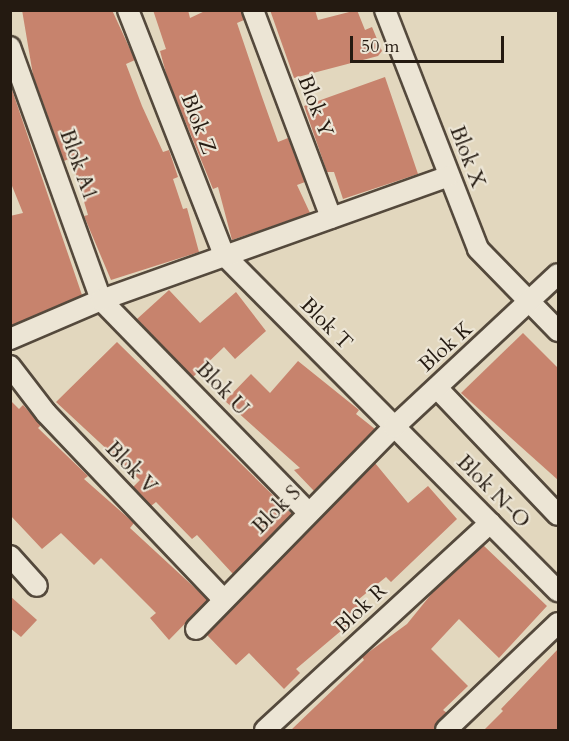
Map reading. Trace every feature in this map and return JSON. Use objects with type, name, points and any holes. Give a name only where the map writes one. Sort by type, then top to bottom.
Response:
[{"type":"street","name":"Blok Z","points":[[128,10],[224,255]]},
{"type":"street","name":"Blok Y","points":[[254,10],[331,218]]},
{"type":"street","name":"Blok X","points":[[385,10],[477,249],[558,331]]},
{"type":"street","name":"Blok A1","points":[[10,47],[101,300]]},
{"type":"street","points":[[10,339],[101,300],[450,176]]},
{"type":"street","name":"Blok T","points":[[224,255],[400,423]]},
{"type":"street","name":"Blok K","points":[[400,423],[531,302],[558,274]]},
{"type":"street","name":"Blok U","points":[[101,300],[308,512]]},
{"type":"street","name":"Blok V","points":[[10,366],[46,413],[223,599]]},
{"type":"street","points":[[432,392],[558,515]]},
{"type":"street","name":"Blok S","points":[[196,629],[308,512],[400,423]]},
{"type":"street","name":"Blok N-O","points":[[400,423],[490,523],[558,591]]},
{"type":"street","name":"Blok R","points":[[265,730],[490,523]]},
{"type":"street","points":[[10,556],[37,586]]},
{"type":"street","points":[[446,730],[558,622]]},
{"type":"building","points":[[22,10],[112,10],[135,60],[126,64],[142,106],[163,152],[169,150],[178,177],[173,179],[183,209],[187,208],[199,252],[111,280],[84,216],[88,215],[71,158],[64,161],[33,75]]},
{"type":"building","points":[[153,10],[188,10],[190,18],[207,10],[241,10],[244,20],[237,23],[261,94],[278,142],[288,138],[305,182],[297,185],[310,213],[232,240],[218,187],[213,189],[167,77],[160,51],[166,49]]},
{"type":"building","points":[[270,10],[315,10],[318,20],[357,10],[365,30],[372,27],[382,51],[378,56],[294,78]]},
{"type":"building","points":[[385,77],[418,174],[343,199],[334,172],[327,172],[304,106]]},
{"type":"building","points":[[10,84],[82,295],[10,326],[10,216],[23,213],[10,181]]},
{"type":"building","points":[[169,290],[200,323],[236,292],[266,331],[235,359],[224,347],[193,377],[137,319]]},
{"type":"building","points":[[523,333],[558,368],[558,480],[461,393]]},
{"type":"building","points":[[117,342],[292,514],[233,574],[197,535],[192,539],[156,502],[151,506],[133,487],[140,480],[56,402]]},
{"type":"building","points":[[298,361],[359,410],[356,414],[375,429],[314,491],[294,470],[300,468],[225,401],[251,374],[270,393]]},
{"type":"building","points":[[10,400],[19,409],[23,405],[41,425],[38,428],[88,476],[84,479],[134,523],[130,528],[208,600],[169,640],[150,618],[156,613],[101,558],[94,565],[61,533],[42,549],[10,515]]},
{"type":"building","points":[[375,463],[408,503],[428,486],[457,519],[391,582],[386,577],[359,599],[362,603],[344,619],[349,624],[296,669],[300,673],[284,689],[249,653],[236,665],[207,635]]},
{"type":"building","points":[[483,545],[547,606],[499,658],[459,619],[431,649],[468,686],[443,710],[447,713],[434,730],[291,730],[364,660],[362,657],[407,624],[433,592]]},
{"type":"building","points":[[10,596],[37,620],[21,637],[10,628]]},
{"type":"building","points":[[558,649],[558,730],[484,730],[503,711],[501,709]]}]
